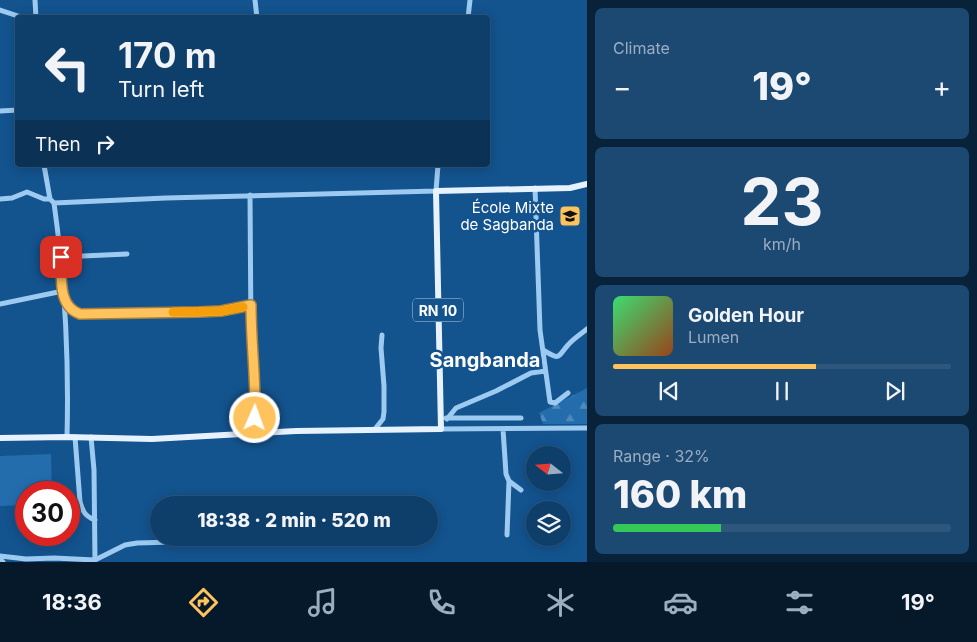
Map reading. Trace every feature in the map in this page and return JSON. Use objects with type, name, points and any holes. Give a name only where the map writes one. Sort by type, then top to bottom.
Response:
[{"type":"main road","points":[[436,191],[570,188],[587,184]]},
{"type":"main road","name":"RN 10","points":[[436,191],[444,418],[440,429]]},
{"type":"main road","points":[[0,438],[91,437],[152,439],[254,433],[440,429]]},
{"type":"street","points":[[35,0],[36,15]]},
{"type":"street","points":[[256,0],[257,15]]},
{"type":"street","points":[[468,15],[470,0]]},
{"type":"street","points":[[0,10],[15,15]]},
{"type":"street","points":[[0,110],[15,110]]},
{"type":"street","points":[[44,167],[61,257],[68,391],[67,437]]},
{"type":"street","points":[[0,199],[12,198],[27,192],[52,201],[436,191],[438,167]]},
{"type":"street","points":[[535,188],[539,314],[550,402],[555,403],[568,393]]},
{"type":"street","points":[[250,195],[251,334],[256,388],[254,433]]},
{"type":"street","points":[[61,257],[127,254]]},
{"type":"street","points":[[0,304],[63,291]]},
{"type":"street","points":[[64,300],[76,312],[87,314],[221,311],[251,305]]},
{"type":"street","points":[[544,350],[552,356],[562,355],[569,344],[587,329]]},
{"type":"street","points":[[375,430],[380,424],[384,412],[384,386],[380,348],[382,335]]},
{"type":"street","points":[[444,418],[456,408],[523,377],[545,370]]},
{"type":"street","points":[[444,418],[521,418]]},
{"type":"street","points":[[440,429],[587,428]]},
{"type":"street","points":[[503,429],[506,474],[509,481],[507,536]]},
{"type":"street","points":[[76,437],[82,512],[95,520]]},
{"type":"street","points":[[91,437],[95,561]]},
{"type":"street","points":[[509,481],[521,490]]},
{"type":"street","points":[[0,556],[26,559],[54,558],[95,561],[124,545],[150,543]]},
{"type":"green space","points":[[587,388],[587,424],[543,424],[539,413]]},
{"type":"green space","points":[[51,454],[52,481],[15,481],[15,505],[0,506],[0,456]]},
{"type":"slow traffic","points":[[173,312],[221,311],[243,307]]},
{"type":"place","name":"École Mixte de Sagbanda","points":[[570,216]]},
{"type":"district","name":"Sangbanda","points":[[485,360]]},
{"type":"route","points":[[61,257],[64,300],[72,310],[80,314],[221,311],[251,305],[251,334],[256,388],[255,418]]}]
